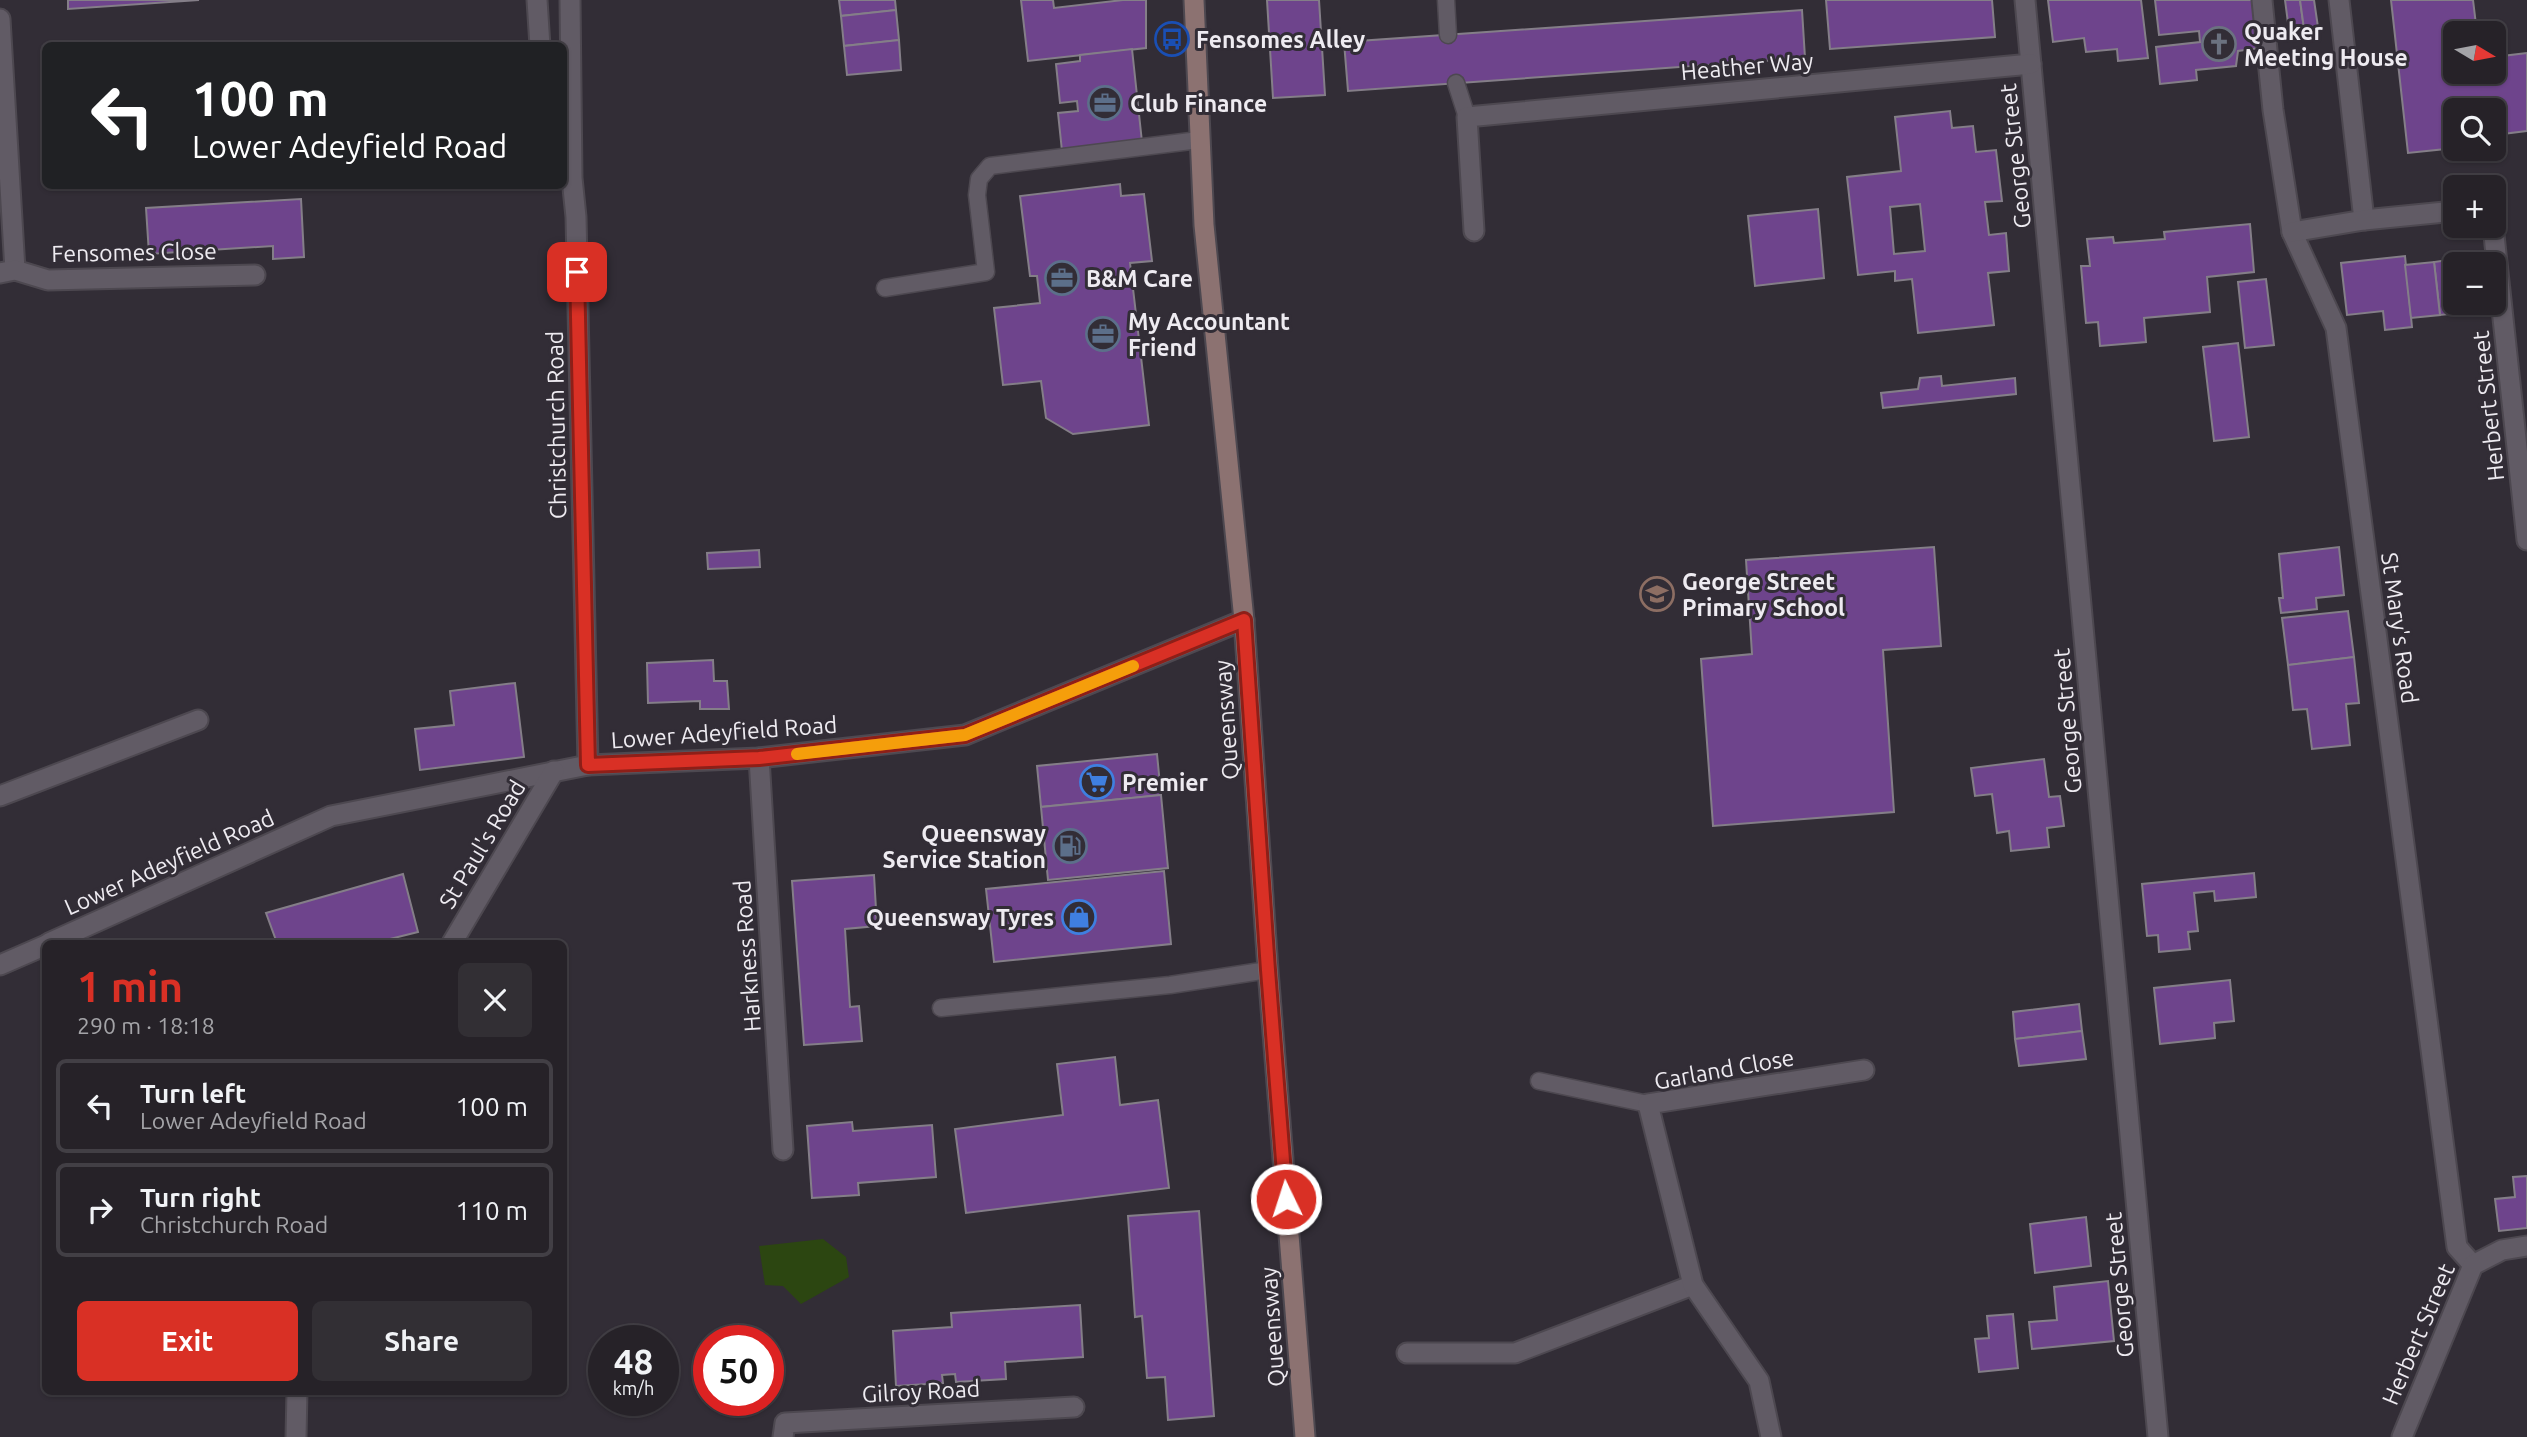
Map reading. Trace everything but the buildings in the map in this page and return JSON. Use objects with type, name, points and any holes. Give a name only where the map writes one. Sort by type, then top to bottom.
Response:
[{"type":"main road","name":"Queensway","points":[[1194,0],[1204,226],[1244,620],[1304,1437]]},
{"type":"street","points":[[537,0],[540,42]]},
{"type":"street","name":"Christchurch Road","points":[[570,0],[568,178],[576,217],[588,765]]},
{"type":"street","name":"George Street","points":[[2025,0],[2158,1437]]},
{"type":"street","name":"St Mary's Road","points":[[2262,0],[2273,110],[2292,232],[2336,328],[2457,1247],[2473,1265]]},
{"type":"street","points":[[2339,0],[2364,220]]},
{"type":"street","points":[[0,19],[8,271]]},
{"type":"street","name":"Heather Way","points":[[1467,117],[2031,64]]},
{"type":"street","points":[[1467,117],[1474,231]]},
{"type":"street","points":[[2292,232],[2364,220],[2443,212]]},
{"type":"street","name":"Herbert Street","points":[[2494,238],[2527,540]]},
{"type":"street","name":"Fensomes Close","points":[[8,271],[48,280],[256,275]]},
{"type":"street","name":"Lower Adeyfield Road","points":[[56,940],[331,816],[588,765],[759,758],[965,735],[1244,620]]},
{"type":"street","points":[[0,796],[198,720]]},
{"type":"street","name":"Harkness Road","points":[[759,758],[783,1150]]},
{"type":"street","name":"St Paul's Road","points":[[454,940],[554,771]]},
{"type":"street","name":"Lower Adeyfield Road","points":[[0,965],[42,946]]},
{"type":"street","name":"Garland Close","points":[[1771,1437],[1759,1381],[1693,1285],[1648,1104],[1864,1070]]},
{"type":"street","name":"Herbert Street","points":[[2402,1437],[2473,1265],[2502,1250],[2527,1246]]},
{"type":"street","points":[[1407,1353],[1516,1353],[1693,1285]]},
{"type":"street","points":[[296,1437],[297,1395]]},
{"type":"street","name":"Gilroy Road","points":[[783,1437],[785,1423],[1074,1407]]},
{"type":"lane","points":[[1446,0],[1448,35]]},
{"type":"lane","points":[[1456,83],[1467,117]]},
{"type":"lane","points":[[885,288],[986,272],[977,195],[979,179],[990,166],[1199,140]]},
{"type":"lane","points":[[940,1008],[1170,985],[1268,970]]},
{"type":"lane","points":[[1539,1081],[1648,1104]]},
{"type":"green space","points":[[823,1239],[846,1257],[849,1277],[801,1304],[783,1286],[765,1285],[759,1246]]},
{"type":"slow traffic","points":[[797,754],[965,735],[1133,666]]},
{"type":"place","name":"Fensomes Alley","points":[[1172,39]]},
{"type":"place","name":"Quaker Meeting House","points":[[2219,44]]},
{"type":"place","name":"Club Finance","points":[[1105,103]]},
{"type":"place","name":"B&M Care","points":[[1062,278]]},
{"type":"place","name":"My Accountant Friend","points":[[1103,334]]},
{"type":"place","name":"George Street Primary School","points":[[1657,594]]},
{"type":"place","name":"Premier","points":[[1097,782]]},
{"type":"place","name":"Queensway Service Station","points":[[1070,846]]},
{"type":"place","name":"Queensway Tyres","points":[[1079,917]]},
{"type":"route","points":[[577,272],[588,765],[759,758],[965,735],[1244,620],[1286,1199]]}]
